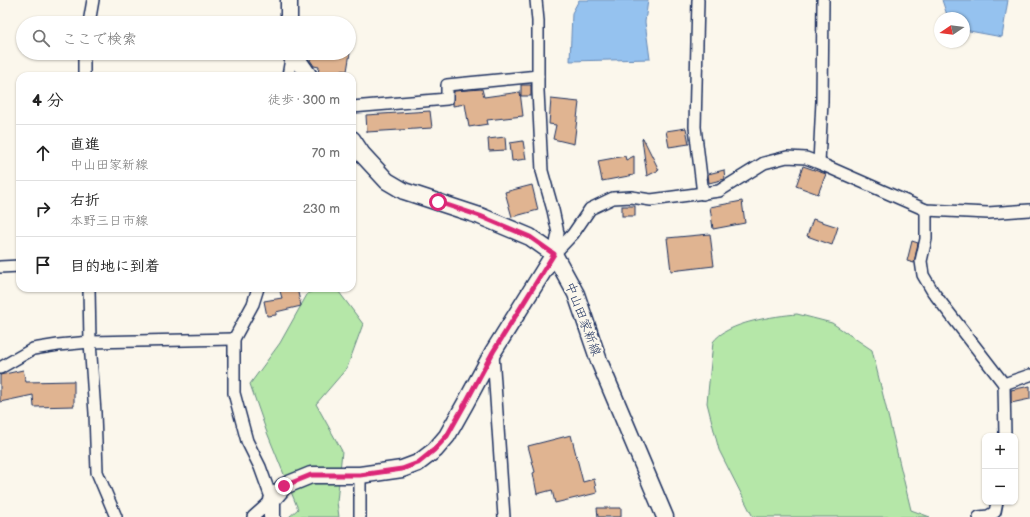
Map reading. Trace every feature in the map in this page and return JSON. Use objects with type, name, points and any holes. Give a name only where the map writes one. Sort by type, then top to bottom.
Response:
[{"type":"main road","points":[[289,16],[290,0]]},
{"type":"main road","points":[[297,60],[306,72]]},
{"type":"main road","name":"中山田家新線","points":[[356,145],[362,154],[387,180],[404,191],[480,216],[530,237],[554,254],[576,294],[599,361],[665,517]]},
{"type":"main road","points":[[272,517],[272,500],[284,486],[311,475],[360,475],[402,469],[418,463],[434,450],[447,436],[493,352],[554,254]]},
{"type":"street","points":[[90,16],[93,0]]},
{"type":"street","points":[[536,0],[542,171],[558,233],[554,254]]},
{"type":"street","points":[[698,0],[695,128],[703,194]]},
{"type":"street","points":[[819,163],[822,101],[823,0]]},
{"type":"street","points":[[84,60],[84,72]]},
{"type":"street","points":[[289,72],[291,60]]},
{"type":"street","points":[[356,107],[447,99],[447,85],[538,76]]},
{"type":"street","points":[[554,254],[574,234],[590,209],[614,198],[631,197],[651,200],[719,191],[764,163],[787,157],[806,158],[926,210],[988,213],[1030,210]]},
{"type":"street","points":[[926,210],[926,239],[920,261],[923,275],[933,292],[1004,384],[1005,433]]},
{"type":"street","points":[[0,267],[16,266]]},
{"type":"street","points":[[89,292],[90,342],[97,472],[116,517]]},
{"type":"street","points":[[253,517],[272,500],[260,467],[247,441],[234,393],[234,339],[253,304],[257,292]]},
{"type":"street","points":[[0,368],[33,349],[90,342],[234,339]]},
{"type":"street","points":[[493,352],[503,516]]},
{"type":"street","points":[[1004,384],[1030,375]]},
{"type":"street","points":[[360,475],[360,517]]},
{"type":"street","points":[[979,517],[988,516],[995,512],[996,505]]},
{"type":"green space","points":[[339,292],[363,324],[347,368],[316,404],[342,451],[337,502],[339,517],[289,517],[298,509],[266,430],[250,384],[280,343],[308,293]]},
{"type":"green space","points":[[797,314],[832,323],[872,350],[911,510],[930,517],[753,517],[719,450],[707,403],[713,342],[729,329],[752,321]]},
{"type":"water","points":[[579,0],[648,0],[645,22],[650,59],[570,61],[572,13]]},
{"type":"water","points":[[942,0],[1008,0],[1002,37],[970,31],[970,12],[946,12]]},
{"type":"building","points":[[310,60],[349,60],[347,71],[340,70],[340,72],[318,72],[319,67],[314,66]]},
{"type":"building","points":[[521,85],[531,85],[531,96],[521,96]]},
{"type":"building","points":[[482,89],[484,97],[520,92],[523,116],[487,120],[488,124],[469,127],[465,104],[453,106],[454,91]]},
{"type":"building","points":[[551,99],[579,102],[574,144],[553,139],[556,125],[549,124]]},
{"type":"building","points":[[430,111],[432,128],[367,132],[366,115]]},
{"type":"building","points":[[686,128],[689,144],[669,147],[666,131]]},
{"type":"building","points":[[505,137],[506,150],[489,151],[488,139]]},
{"type":"building","points":[[643,138],[659,170],[647,176],[642,139]]},
{"type":"building","points":[[523,141],[526,159],[512,161],[510,143]]},
{"type":"building","points":[[625,156],[626,160],[634,156],[634,175],[602,181],[598,161]]},
{"type":"building","points":[[803,166],[826,174],[818,194],[796,186]]},
{"type":"building","points":[[724,170],[725,179],[709,183],[708,174]]},
{"type":"building","points":[[532,185],[538,210],[512,217],[505,192]]},
{"type":"building","points":[[742,201],[745,223],[713,229],[710,207]]},
{"type":"building","points":[[622,206],[635,206],[635,216],[622,216]]},
{"type":"building","points":[[813,219],[838,227],[832,245],[807,236]]},
{"type":"building","points":[[710,234],[714,266],[671,271],[667,238]]},
{"type":"building","points":[[912,241],[918,243],[914,263],[907,261]]},
{"type":"building","points":[[280,292],[298,292],[301,306],[276,312],[276,315],[267,316],[264,301],[282,298]]},
{"type":"building","points":[[23,370],[26,382],[74,381],[74,406],[34,407],[33,395],[0,402],[0,375]]},
{"type":"building","points":[[1030,386],[1030,399],[1011,403],[1011,390]]},
{"type":"building","points":[[571,435],[583,482],[594,479],[597,493],[555,503],[552,490],[537,494],[533,473],[535,472],[528,446]]},
{"type":"building","points":[[597,508],[621,508],[621,517],[598,517]]},
{"type":"route","points":[[284,486],[311,475],[360,475],[402,469],[418,463],[434,450],[447,436],[493,352],[554,254],[530,237],[480,216],[438,202]]}]
